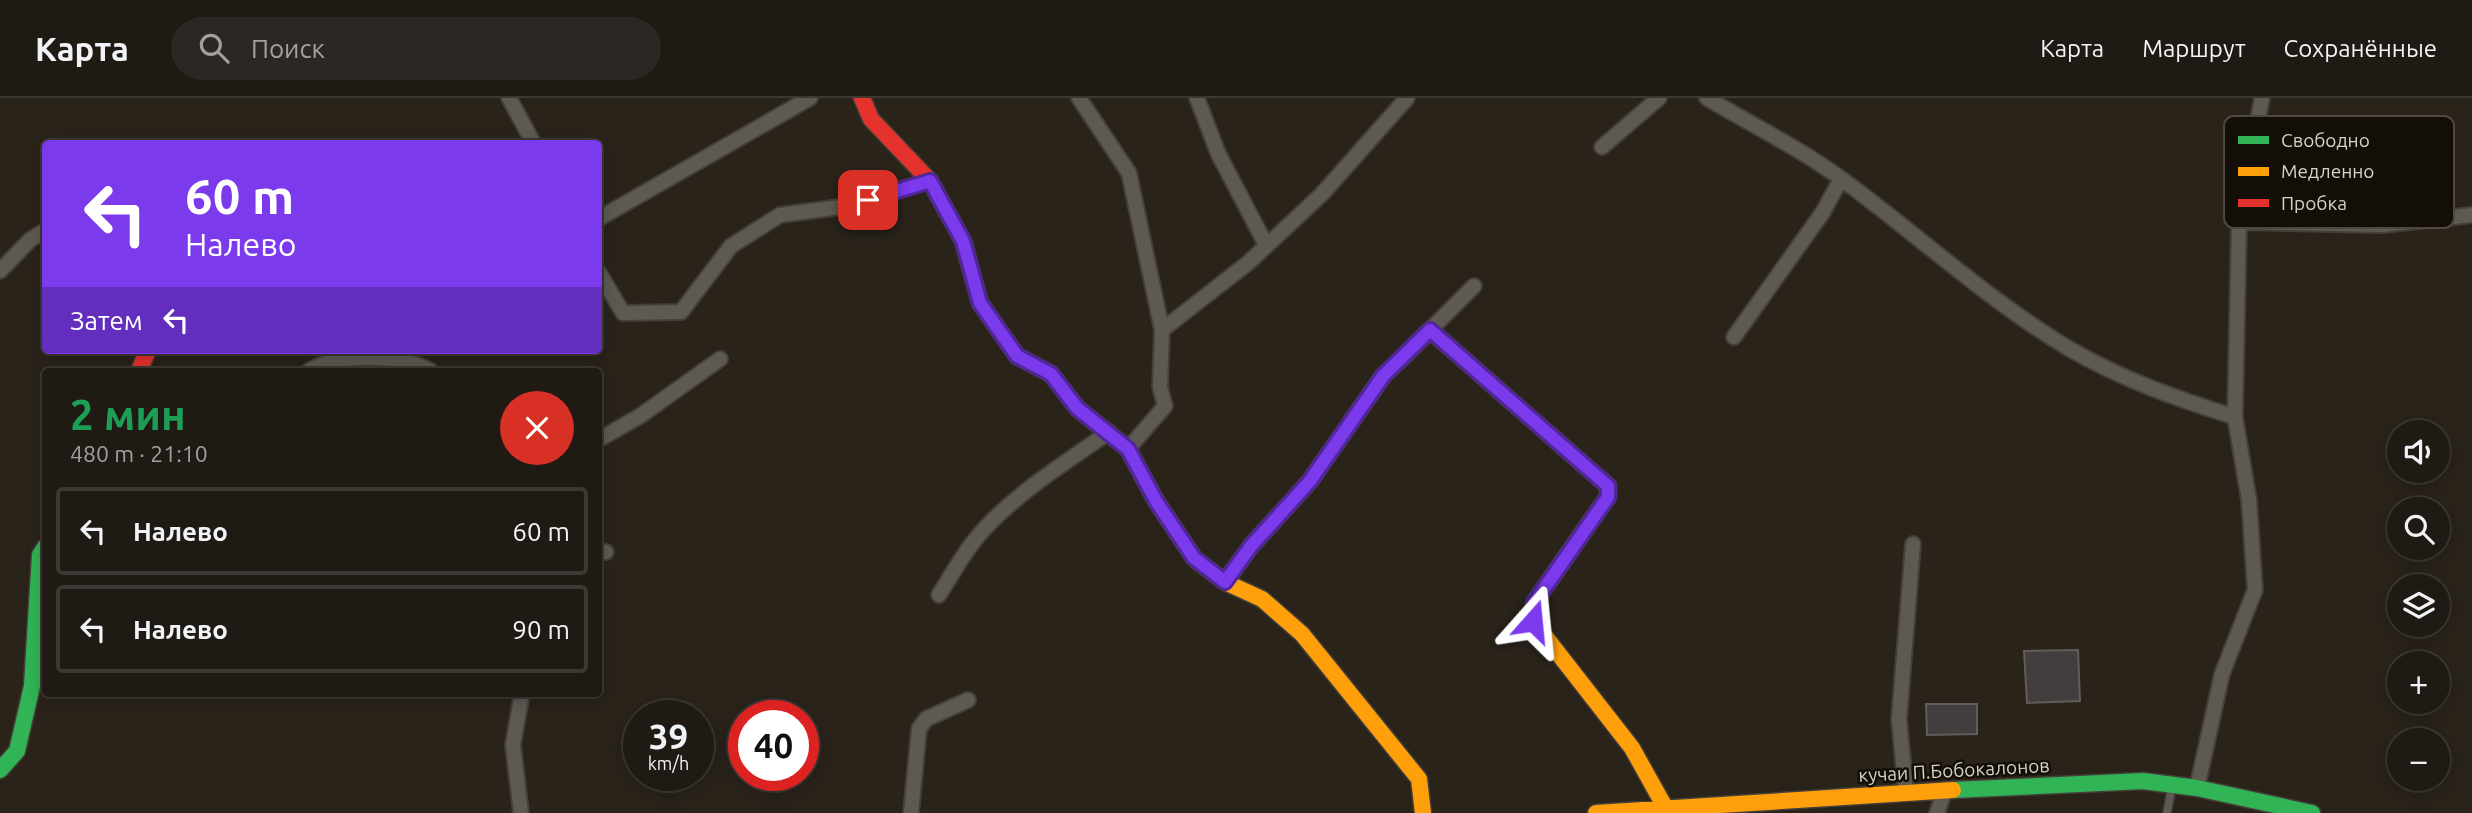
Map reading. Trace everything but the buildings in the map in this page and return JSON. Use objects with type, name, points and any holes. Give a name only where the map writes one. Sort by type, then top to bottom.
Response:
[{"type":"street","points":[[509,98],[532,140]]},
{"type":"street","points":[[602,217],[810,98]]},
{"type":"street","points":[[862,98],[871,119],[930,181],[963,241],[980,303],[1017,356],[1051,374],[1077,408],[1128,449],[1156,501],[1194,558],[1225,582],[1262,599],[1302,634],[1419,779],[1423,813]]},
{"type":"street","points":[[1079,98],[1129,173],[1162,330],[1160,387],[1165,406],[1128,449]]},
{"type":"street","points":[[1197,98],[1218,153],[1266,245]]},
{"type":"street","points":[[1162,330],[1266,245],[1322,194],[1407,98]]},
{"type":"street","points":[[1602,147],[1659,98]]},
{"type":"street","points":[[1707,98],[1841,179],[1995,299],[2068,348],[2165,395],[2235,417]]},
{"type":"street","points":[[2259,116],[2262,98]]},
{"type":"street","points":[[1734,337],[1823,212],[1841,179]]},
{"type":"street","points":[[602,278],[623,313],[681,312],[731,246],[780,215],[840,207],[930,181]]},
{"type":"street","points":[[2454,217],[2472,215]]},
{"type":"street","points":[[2197,788],[2222,674],[2255,590],[2249,500],[2235,417],[2239,228]]},
{"type":"street","points":[[0,271],[30,240],[42,232]]},
{"type":"street","points":[[1225,582],[1251,546],[1310,481],[1383,376],[1474,286]]},
{"type":"street","points":[[1430,330],[1608,486],[1608,497],[1534,603],[1533,621],[1632,748],[1666,809]]},
{"type":"street","points":[[314,368],[322,363],[371,358],[417,363],[426,368]]},
{"type":"street","points":[[602,438],[640,416],[720,359]]},
{"type":"street","points":[[939,595],[962,557],[989,525],[1044,477],[1109,432]]},
{"type":"street","points":[[1906,793],[1899,719],[1913,544]]},
{"type":"street","points":[[0,770],[17,751],[32,686],[42,552]]},
{"type":"street","points":[[521,697],[513,745],[522,813]]},
{"type":"street","points":[[911,813],[919,729],[926,719],[968,701]]},
{"type":"street","name":"кучаи П.Бобокалонов","points":[[1595,813],[1945,790],[2143,781],[2197,788],[2312,813]]},
{"type":"street","points":[[1937,813],[1945,790]]},
{"type":"lane","points":[[2167,813],[2173,784]]},
{"type":"traffic: fast","points":[[1405,355],[1430,330],[1608,486],[1608,497],[1586,528]]},
{"type":"traffic: fast","points":[[0,770],[17,751],[32,686],[42,552]]},
{"type":"traffic: fast","points":[[1953,790],[2143,781],[2197,788],[2312,813]]},
{"type":"traffic: slow","points":[[1225,582],[1251,546],[1310,481],[1383,376],[1405,355]]},
{"type":"traffic: slow","points":[[1586,528],[1534,603],[1533,621],[1632,748],[1666,809]]},
{"type":"traffic: slow","points":[[1200,563],[1225,582],[1262,599],[1302,634],[1419,779],[1423,813]]},
{"type":"traffic: slow","points":[[1596,813],[1953,790]]},
{"type":"traffic: jam","points":[[862,98],[871,119],[930,181],[963,241],[980,303],[1017,356],[1051,374],[1077,408],[1128,449],[1156,501],[1200,563]]},
{"type":"traffic: jam","points":[[140,368],[146,354]]},
{"type":"route","points":[[868,200],[930,181],[963,241],[980,303],[1017,356],[1051,374],[1077,408],[1128,449],[1156,501],[1194,558],[1225,582],[1251,546],[1310,481],[1383,376],[1430,330],[1608,486],[1608,497],[1534,603],[1533,621]]}]
